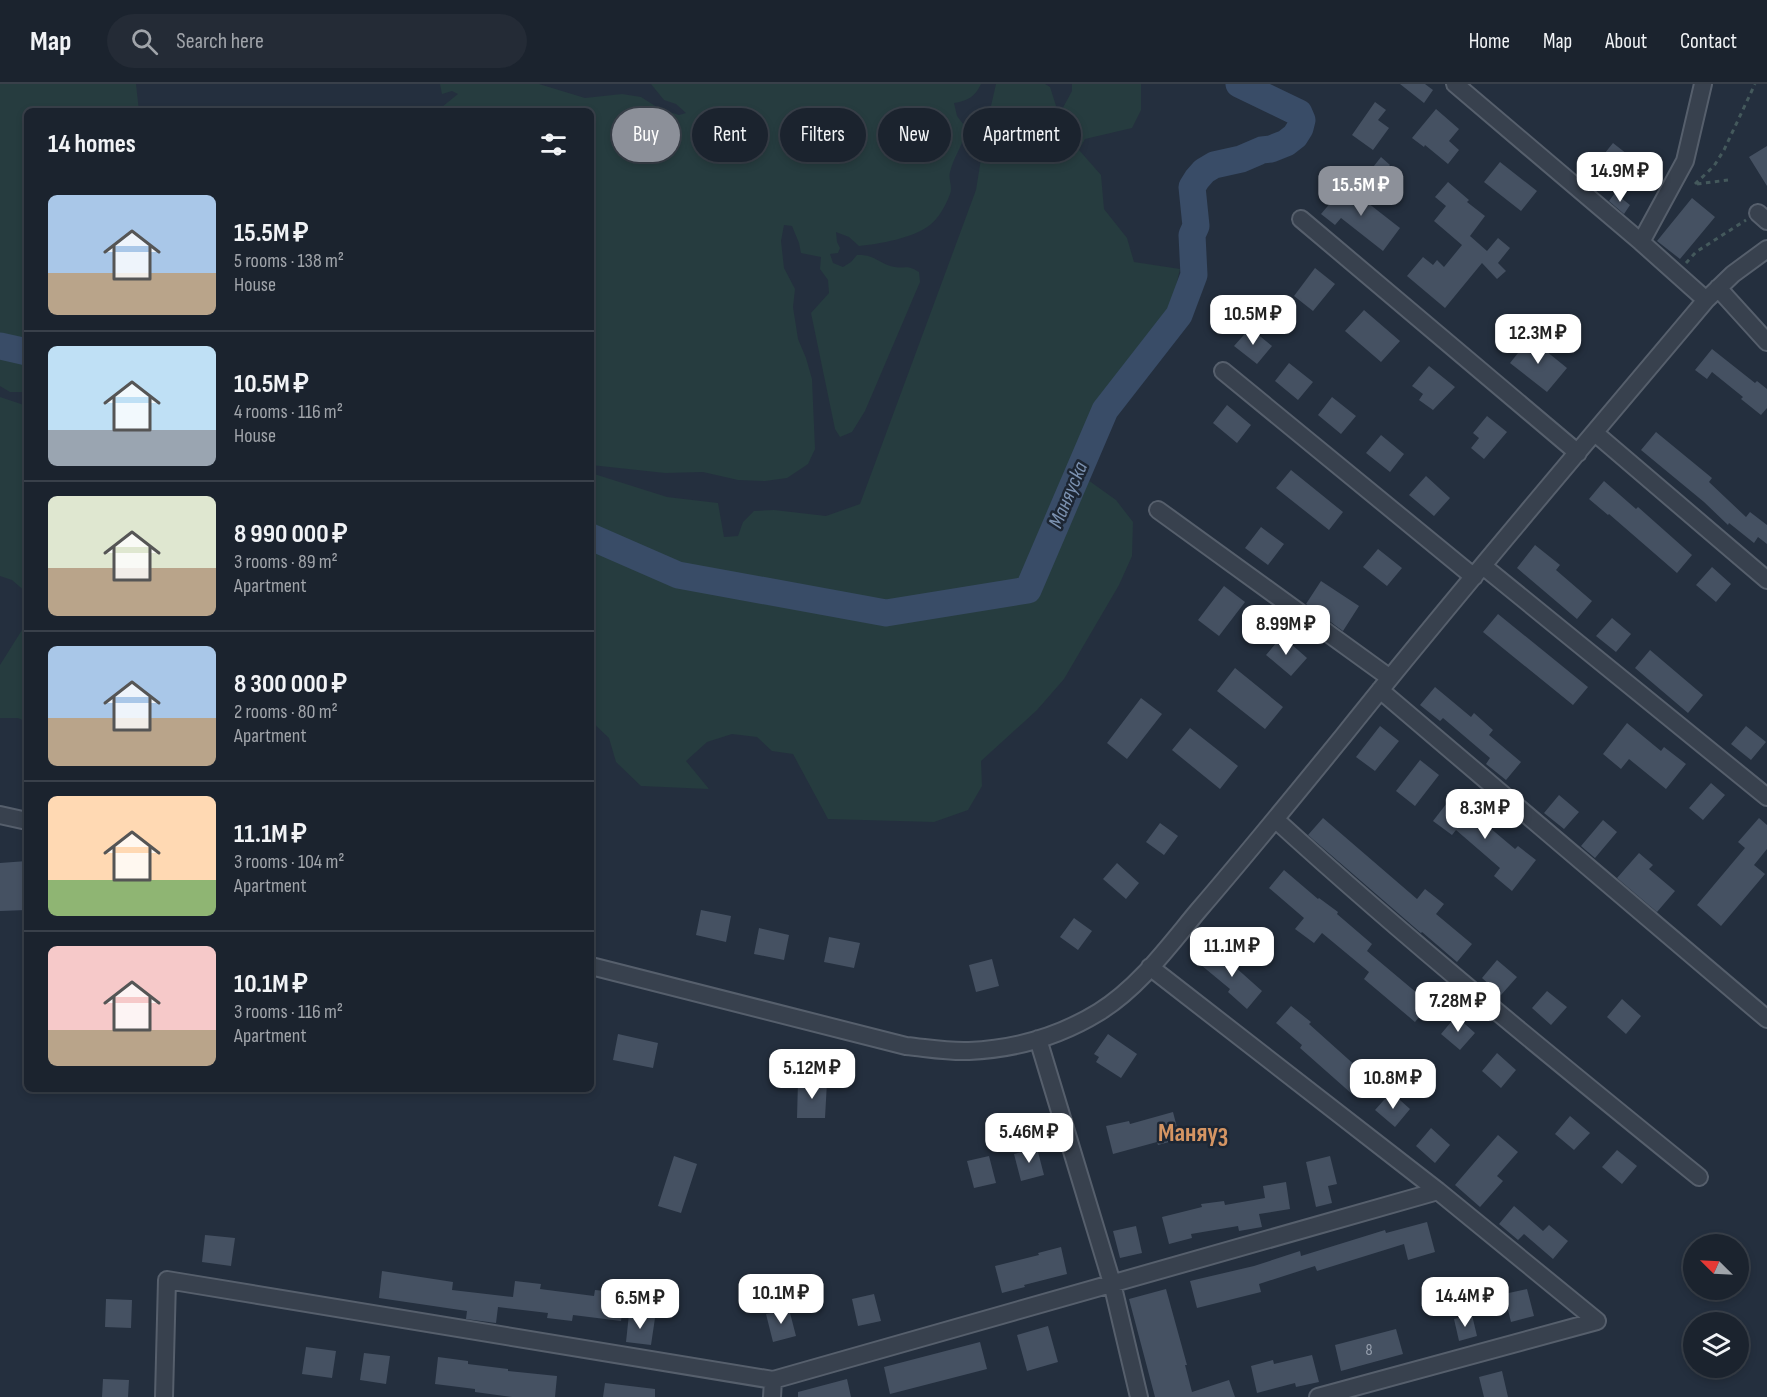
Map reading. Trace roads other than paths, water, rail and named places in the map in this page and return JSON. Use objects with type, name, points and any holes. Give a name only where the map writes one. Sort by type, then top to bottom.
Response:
[{"type":"street","points":[[1455,84],[1677,274],[1712,294],[1767,342]]},
{"type":"street","points":[[1641,242],[1685,161],[1703,84]]},
{"type":"street","points":[[1301,219],[1578,453]]},
{"type":"street","points":[[594,967],[906,1046],[966,1051],[989,1049],[1038,1039],[1070,1028],[1100,1011],[1128,991],[1150,968],[1276,820],[1385,684],[1712,294],[1733,274],[1767,249]]},
{"type":"street","points":[[1223,371],[1767,797]]},
{"type":"street","points":[[1595,433],[1767,580]]},
{"type":"street","points":[[1158,510],[1385,684],[1767,1019]]},
{"type":"street","points":[[0,814],[24,821]]},
{"type":"street","points":[[1276,820],[1355,893],[1479,999],[1699,1177]]},
{"type":"street","points":[[1150,968],[1438,1191],[1597,1321],[1318,1397]]},
{"type":"street","points":[[1038,1039],[1112,1282],[1139,1397]]},
{"type":"street","points":[[164,1397],[167,1280],[773,1389],[1112,1282],[1438,1191]]},
{"type":"waterway","name":"Маняуска","points":[[594,538],[678,575],[886,613],[1028,590],[1105,410],[1179,315],[1194,275],[1192,235],[1196,226],[1192,187],[1204,171],[1214,165],[1241,159],[1286,143],[1295,136],[1300,128],[1302,120],[1299,113],[1239,84]]},
{"type":"waterway","name":"Маняуска","points":[[0,346],[24,351]]},
{"type":"district","name":"Маняуз","points":[[1193,1133]]}]
